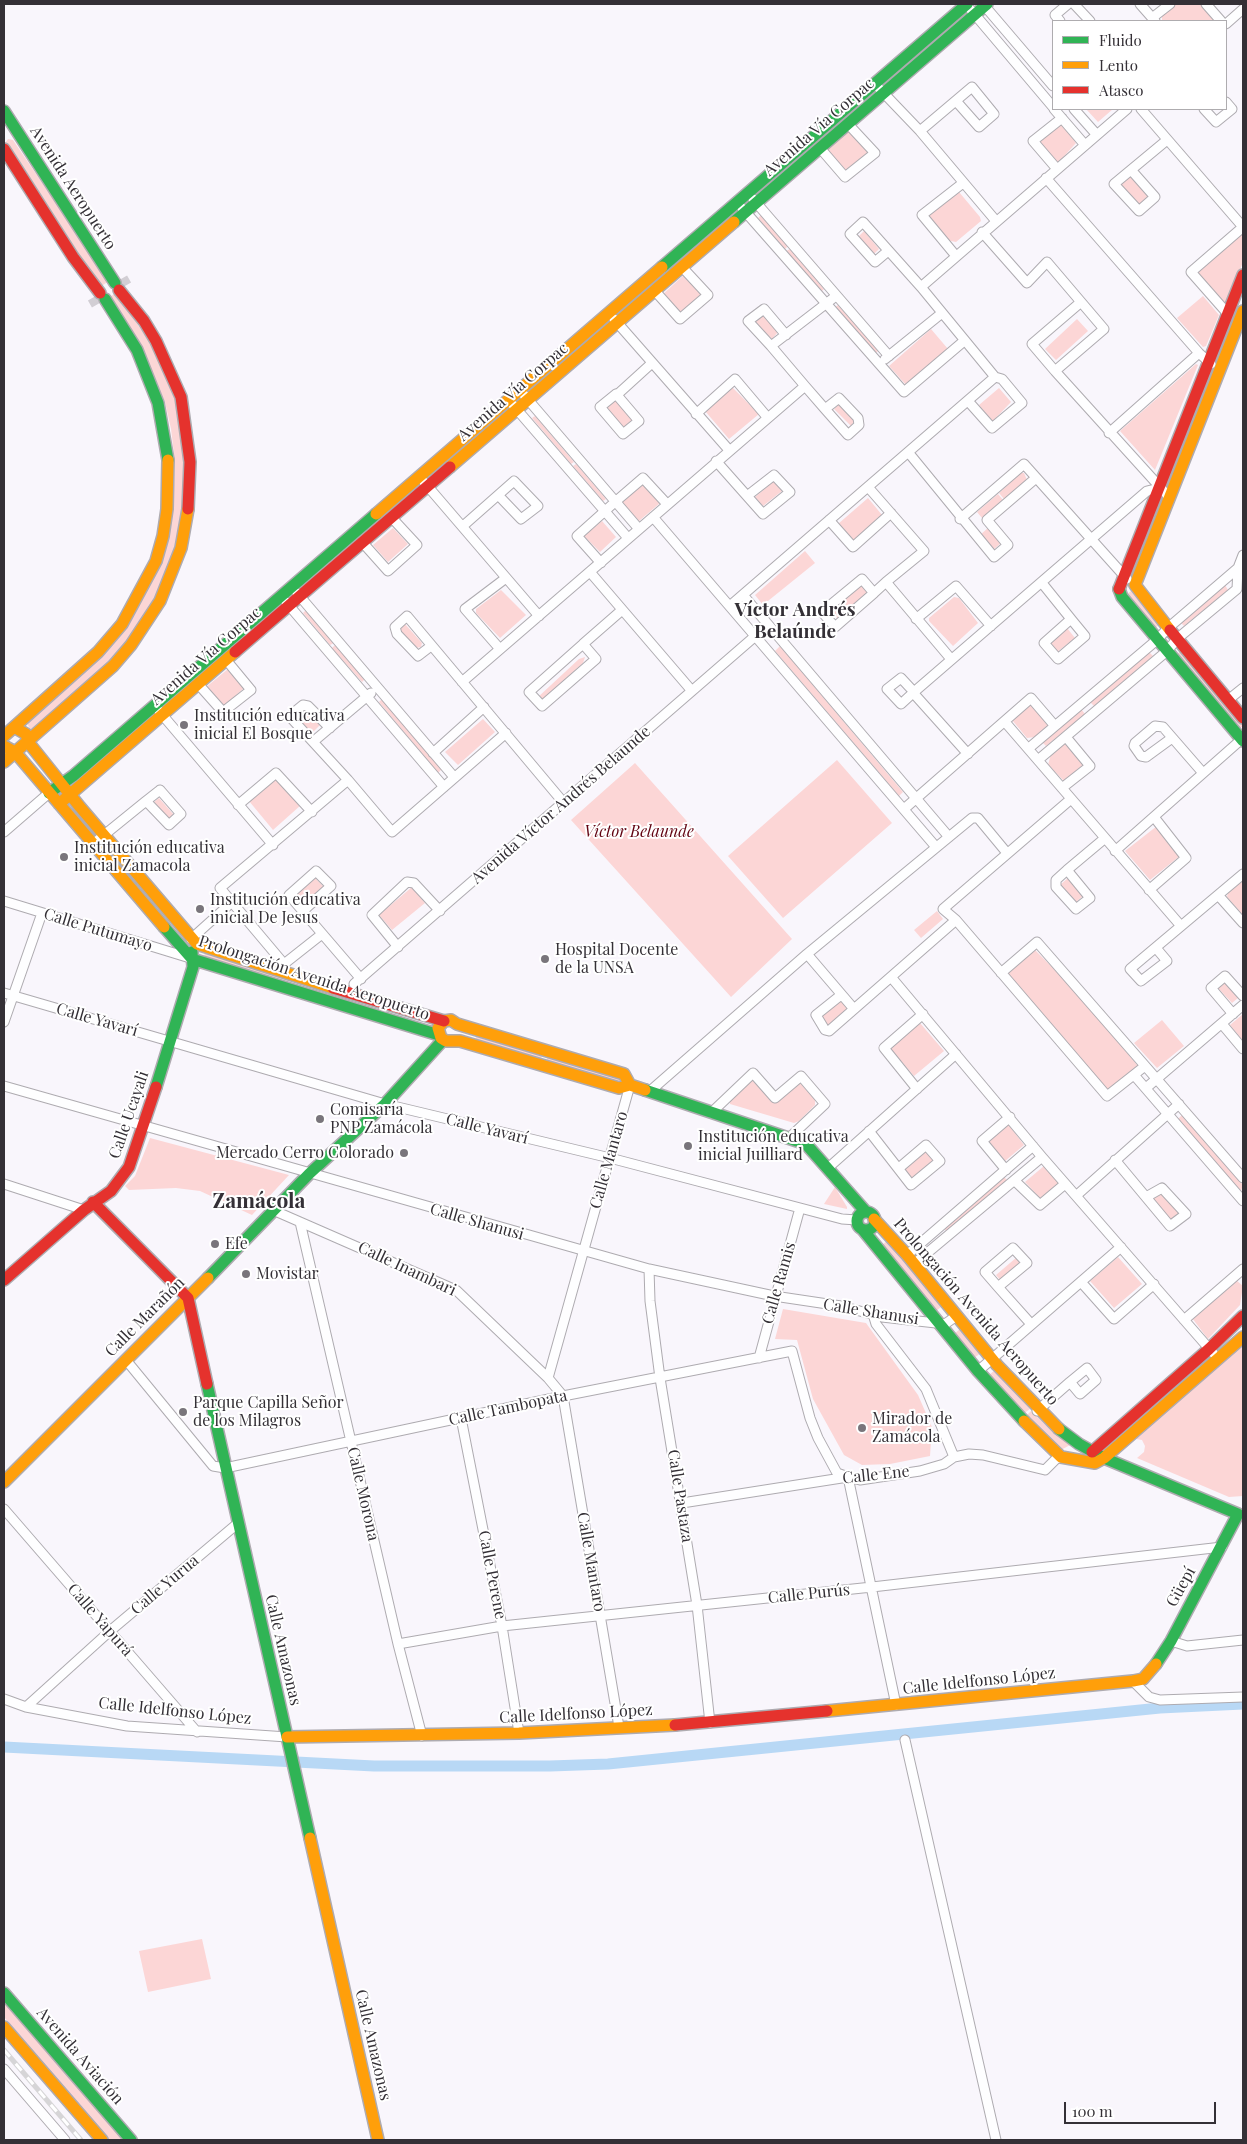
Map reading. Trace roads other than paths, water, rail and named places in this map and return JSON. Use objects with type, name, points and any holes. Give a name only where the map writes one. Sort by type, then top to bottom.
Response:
[{"type":"street","points":[[966,4],[1052,106]]},
{"type":"street","name":"Avenida Vía Corpac","points":[[49,793],[63,784],[966,4]]},
{"type":"street","points":[[985,4],[1052,85]]},
{"type":"street","name":"Avenida Vía Corpac","points":[[59,804],[227,661],[985,4]]},
{"type":"street","points":[[1059,20],[1055,15],[1068,4]]},
{"type":"street","points":[[1074,4],[1089,20]]},
{"type":"street","points":[[1140,4],[1154,19],[1170,4]]},
{"type":"street","points":[[1206,4],[1220,20]]},
{"type":"street","points":[[1227,23],[1243,9]]},
{"type":"street","points":[[874,83],[920,131],[996,221]]},
{"type":"street","points":[[920,131],[972,87],[994,114],[980,127],[956,101]]},
{"type":"street","points":[[1205,110],[1216,122],[1232,109],[1227,103]]},
{"type":"street","points":[[1056,110],[1085,145]]},
{"type":"street","points":[[1075,110],[1097,135]]},
{"type":"street","points":[[921,287],[1124,110]]},
{"type":"street","points":[[1142,110],[1243,227],[1191,272],[1228,314]]},
{"type":"street","name":"Avenida Aeropuerto","points":[[4,111],[92,247],[144,322],[171,370],[181,396],[187,428],[190,462],[190,488],[180,548],[160,601],[141,633],[114,666],[4,762]]},
{"type":"street","points":[[1057,170],[1033,142],[1062,118]]},
{"type":"street","points":[[820,148],[845,177],[875,153],[848,124]]},
{"type":"street","points":[[1132,171],[1155,197],[1139,211],[1114,184],[1168,140]]},
{"type":"street","points":[[4,149],[61,235],[73,257],[74,265],[99,298],[118,318],[121,329],[137,350],[146,368],[164,430],[168,462],[167,509],[163,536],[156,561],[140,595],[122,624],[98,652],[4,736]]},
{"type":"street","points":[[1046,178],[1198,353],[1220,370]]},
{"type":"street","points":[[956,256],[922,215],[963,183]]},
{"type":"street","points":[[748,193],[889,356]]},
{"type":"street","points":[[737,202],[904,392],[964,340]]},
{"type":"street","points":[[888,251],[875,262],[850,234],[863,222],[921,287],[995,378],[1002,379],[1022,403],[992,428],[968,400]]},
{"type":"street","points":[[982,232],[1027,282],[1047,262],[1104,329],[1055,371]]},
{"type":"street","points":[[655,291],[680,319],[708,295],[682,266]]},
{"type":"street","points":[[1115,851],[1243,739],[1118,592],[1118,587],[1124,578],[1243,274]]},
{"type":"street","points":[[772,346],[836,296]]},
{"type":"street","points":[[1081,302],[1032,344],[1109,433],[1169,497]]},
{"type":"street","points":[[786,335],[764,309],[748,321],[772,346],[825,409]]},
{"type":"street","points":[[1135,585],[1243,311]]},
{"type":"street","points":[[609,313],[728,450]]},
{"type":"street","points":[[879,364],[942,313]]},
{"type":"street","points":[[1109,433],[1198,353]]},
{"type":"street","points":[[616,394],[639,421],[623,434],[600,407],[652,363]]},
{"type":"street","points":[[731,605],[995,378]]},
{"type":"street","points":[[696,414],[735,380],[768,418]]},
{"type":"street","points":[[462,682],[728,450],[805,386]]},
{"type":"street","points":[[520,389],[639,529]]},
{"type":"street","points":[[508,399],[628,538]]},
{"type":"street","points":[[908,452],[960,519],[994,557],[1008,545],[987,520],[1036,478]]},
{"type":"street","points":[[716,461],[762,514],[790,492],[774,474],[747,496]]},
{"type":"street","points":[[960,519],[1024,464],[1124,578],[1135,585],[1243,718]]},
{"type":"street","points":[[420,476],[539,616]]},
{"type":"street","points":[[601,562],[577,536],[615,502],[643,478],[667,504]]},
{"type":"street","points":[[868,487],[924,551],[835,627],[822,612],[862,579],[874,593]]},
{"type":"street","points":[[968,754],[914,692],[1147,491],[1159,488]]},
{"type":"street","points":[[463,526],[499,496]]},
{"type":"street","points":[[829,520],[852,546],[891,513]]},
{"type":"street","points":[[653,516],[756,634],[936,847]]},
{"type":"street","points":[[363,543],[388,571],[417,545],[392,518]]},
{"type":"street","points":[[1038,760],[1237,589],[1238,568],[1243,555]]},
{"type":"street","points":[[1029,748],[1158,639],[1168,628],[1238,568]]},
{"type":"street","points":[[590,572],[692,691]]},
{"type":"street","points":[[500,649],[466,609],[506,578]]},
{"type":"street","points":[[886,582],[951,659]]},
{"type":"street","points":[[1042,583],[1085,636],[1058,659],[1044,643],[1071,619]]},
{"type":"street","points":[[916,619],[956,586],[991,626]]},
{"type":"street","points":[[291,587],[454,778]]},
{"type":"street","points":[[742,595],[949,837]]},
{"type":"street","points":[[281,596],[444,787]]},
{"type":"street","points":[[583,644],[596,659],[542,706],[529,692],[583,644],[622,610]]},
{"type":"street","points":[[430,646],[418,656],[397,634],[395,627],[407,616],[430,646],[484,707],[563,802]]},
{"type":"street","name":"Avenida Víctor Andrés Belaunde","points":[[346,1006],[355,985],[768,625]]},
{"type":"street","points":[[199,685],[223,712],[251,690],[227,661]]},
{"type":"street","points":[[314,741],[378,687]]},
{"type":"street","points":[[1228,700],[1243,688]]},
{"type":"street","points":[[904,809],[1031,698],[1055,726]]},
{"type":"street","points":[[1083,703],[1093,713]]},
{"type":"street","points":[[154,705],[273,845]]},
{"type":"street","points":[[330,728],[308,706],[303,705],[292,714],[292,719],[314,741],[392,832],[506,733]]},
{"type":"street","points":[[433,753],[484,707]]},
{"type":"street","points":[[1005,722],[1181,926]]},
{"type":"street","name":"Prolongación Avenida Aeropuerto","points":[[14,727],[26,734],[28,742],[191,939],[206,948],[282,968],[335,988],[355,985],[444,1021]]},
{"type":"street","points":[[1062,788],[1090,766],[1066,737]]},
{"type":"street","points":[[1172,738],[1204,773]]},
{"type":"street","name":"Prolongación Avenida Aeropuerto","points":[[4,746],[15,752],[192,958],[445,1038],[619,1088],[630,1085],[711,1113],[790,1137],[806,1144],[845,1188],[864,1220],[938,1323],[1021,1418],[1061,1457]]},
{"type":"street","points":[[238,805],[276,773],[312,812]]},
{"type":"street","points":[[322,934],[282,968],[220,888],[348,780]]},
{"type":"street","points":[[4,832],[49,793]]},
{"type":"street","points":[[1071,799],[943,909],[956,920],[1107,1096],[1146,1066]]},
{"type":"street","points":[[93,844],[146,801]]},
{"type":"street","points":[[649,1092],[807,954],[975,817],[1007,853]]},
{"type":"street","points":[[1149,890],[1186,858],[1154,817]]},
{"type":"street","points":[[1067,870],[1104,839]]},
{"type":"street","points":[[303,911],[331,886],[316,871],[289,895],[322,934],[355,985]]},
{"type":"street","points":[[1156,948],[1243,874]]},
{"type":"street","points":[[398,947],[372,915],[407,882],[414,883],[440,911]]},
{"type":"street","points":[[1218,895],[1243,923]]},
{"type":"street","name":"Calle Putumayo","points":[[4,902],[192,958]]},
{"type":"street","points":[[191,939],[231,903]]},
{"type":"street","points":[[4,1022],[8,994],[42,912]]},
{"type":"street","points":[[842,995],[816,1015],[825,1030],[829,1031],[956,920]]},
{"type":"street","name":"Calle Ucayali","points":[[4,1280],[93,1202],[111,1191],[134,1159],[193,968],[191,939]]},
{"type":"street","points":[[1001,973],[1037,942],[1243,1178]]},
{"type":"street","points":[[807,954],[854,1009]]},
{"type":"street","points":[[1233,1014],[1211,988],[1225,976],[1243,996]]},
{"type":"street","points":[[891,977],[1042,1158],[1077,1195],[1217,1358]]},
{"type":"street","points":[[330,1001],[335,988]]},
{"type":"street","name":"Calle Yavarí","points":[[8,994],[385,1104],[610,1158],[842,1219],[864,1220]]},
{"type":"street","points":[[1146,1088],[1243,1005]]},
{"type":"street","points":[[917,1089],[884,1048],[923,1014]]},
{"type":"street","points":[[451,1020],[461,1025],[458,1035],[445,1038],[439,1025],[444,1021],[451,1020]]},
{"type":"street","points":[[1222,1024],[1243,1049]]},
{"type":"street","name":"Prolongación Avenida Aeropuerto","points":[[461,1025],[624,1074],[628,1078],[630,1085]]},
{"type":"street","name":"Calle Marañón","points":[[4,1482],[275,1211],[309,1174],[385,1104],[445,1038]]},
{"type":"street","points":[[828,1168],[956,1054]]},
{"type":"street","points":[[711,1113],[753,1073],[775,1098],[801,1076],[824,1104],[790,1137]]},
{"type":"street","points":[[1134,1075],[1243,1201]]},
{"type":"street","name":"Calle Mantaro","points":[[548,1378],[630,1085]]},
{"type":"street","name":"Calle Shanusi","points":[[4,1086],[649,1269],[774,1296],[841,1306],[873,1314],[945,1324],[955,1317]]},
{"type":"street","points":[[1077,1195],[1179,1104]]},
{"type":"street","points":[[1006,1170],[982,1141],[1010,1118]]},
{"type":"street","points":[[869,1131],[911,1185],[940,1161],[926,1146],[899,1168]]},
{"type":"street","points":[[907,1255],[1032,1146]]},
{"type":"street","points":[[914,1264],[1042,1158]]},
{"type":"street","points":[[1115,1160],[1170,1226],[1186,1214],[1162,1188],[1146,1197]]},
{"type":"street","points":[[1016,1181],[1040,1205],[1065,1184]]},
{"type":"street","points":[[4,1184],[84,1210]]},
{"type":"street","points":[[93,1202],[188,1298]]},
{"type":"street","name":"Calle Ramis","points":[[759,1358],[774,1296],[800,1208]]},
{"type":"street","name":"Calle Inambari","points":[[275,1211],[456,1290],[548,1378],[563,1396]]},
{"type":"street","name":"Prolongación Avenida Aeropuerto","points":[[864,1220],[907,1255],[955,1317],[1037,1411],[1079,1444],[1127,1469],[1241,1514]]},
{"type":"street","name":"Calle Morona","points":[[300,1222],[350,1442],[422,1736]]},
{"type":"street","points":[[978,1371],[1121,1247]]},
{"type":"street","points":[[998,1287],[1027,1263],[1013,1248],[985,1272],[998,1287],[1031,1324]]},
{"type":"street","name":"Calle Pastaza","points":[[649,1269],[650,1301],[660,1378],[682,1503],[697,1605],[710,1723]]},
{"type":"street","points":[[1184,1320],[1243,1269]]},
{"type":"street","points":[[1080,1282],[1114,1320],[1154,1284]]},
{"type":"street","name":"Calle Amazonas","points":[[188,1298],[237,1524],[378,2140]]},
{"type":"street","points":[[873,1314],[876,1324],[926,1389],[954,1457]]},
{"type":"street","points":[[1092,1452],[1209,1349],[1243,1316]]},
{"type":"street","points":[[1061,1457],[1094,1463],[1104,1458],[1243,1336]]},
{"type":"street","name":"Calle Tambopata","points":[[225,1468],[563,1396],[792,1351],[815,1432],[837,1473],[848,1477]]},
{"type":"street","points":[[126,1360],[213,1466],[225,1468]]},
{"type":"street","points":[[1037,1411],[1070,1382],[1087,1368],[1096,1380],[1080,1394],[1070,1382]]},
{"type":"street","name":"Calle Mantaro","points":[[563,1396],[619,1727]]},
{"type":"street","name":"Calle Perene","points":[[461,1418],[502,1626],[519,1734]]},
{"type":"street","points":[[1061,1457],[1079,1444]]},
{"type":"street","points":[[1117,1446],[1117,1456],[1127,1469]]},
{"type":"street","name":"Calle Ene","points":[[682,1503],[848,1477],[860,1480],[920,1471],[944,1464],[954,1457],[983,1455],[1045,1470],[1056,1459],[1061,1457]]},
{"type":"street","points":[[848,1477],[896,1706]]},
{"type":"street","name":"Calle Yapurá","points":[[4,1508],[197,1732]]},
{"type":"street","name":"Güepí","points":[[1150,1673],[1241,1514]]},
{"type":"street","name":"Calle Yurua","points":[[26,1708],[110,1631],[237,1524]]},
{"type":"street","name":"Calle Purús","points":[[398,1644],[502,1626],[872,1588],[1222,1547]]},
{"type":"street","points":[[1170,1641],[1187,1646],[1243,1640]]},
{"type":"street","name":"Calle Idelfonso López","points":[[4,1699],[26,1708],[127,1726],[197,1732],[287,1738],[519,1734],[710,1723],[896,1706],[1134,1681],[1143,1679],[1150,1673]]},
{"type":"street","points":[[1134,1681],[1149,1697],[1160,1700],[1243,1697]]},
{"type":"street","points":[[905,1740],[996,2140]]},
{"type":"street","name":"Avenida Aviación","points":[[4,1993],[131,2140]]},
{"type":"street","points":[[4,2027],[102,2140]]},
{"type":"street","points":[[4,2070],[65,2140]]},
{"type":"waterway","points":[[4,1747],[374,1766],[550,1766],[608,1764],[1160,1708],[1243,1704]]},
{"type":"tunnel","points":[[121,279],[125,286]]},
{"type":"tunnel","points":[[94,297],[98,304]]},
{"type":"railway","points":[[4,2050],[81,2140]]},
{"type":"place","name":"Institución educativa inicial El Bosque","points":[[184,725]]},
{"type":"place","name":"Institución educativa inicial Zamacola","points":[[64,857]]},
{"type":"place","name":"Institución educativa inicial De Jesus","points":[[200,909]]},
{"type":"place","name":"Hospital Docente de la UNSA","points":[[545,959]]},
{"type":"place","name":"Comisaría PNP Zamácola","points":[[320,1119]]},
{"type":"place","name":"Institución educativa inicial Juilliard","points":[[688,1146]]},
{"type":"place","name":"Mercado Cerro Colorado","points":[[404,1153]]},
{"type":"place","name":"Efe","points":[[215,1244]]},
{"type":"place","name":"Movistar","points":[[246,1274]]},
{"type":"place","name":"Parque Capilla Señor de los Milagros","points":[[183,1412]]},
{"type":"place","name":"Mirador de Zamácola","points":[[862,1428]]},
{"type":"district","name":"Víctor Andrés Belaúnde","points":[[795,621]]},
{"type":"district","name":"Zamácola","points":[[259,1201]]},
{"type":"park label","name":"Víctor Belaunde","points":[[639,832]]}]
